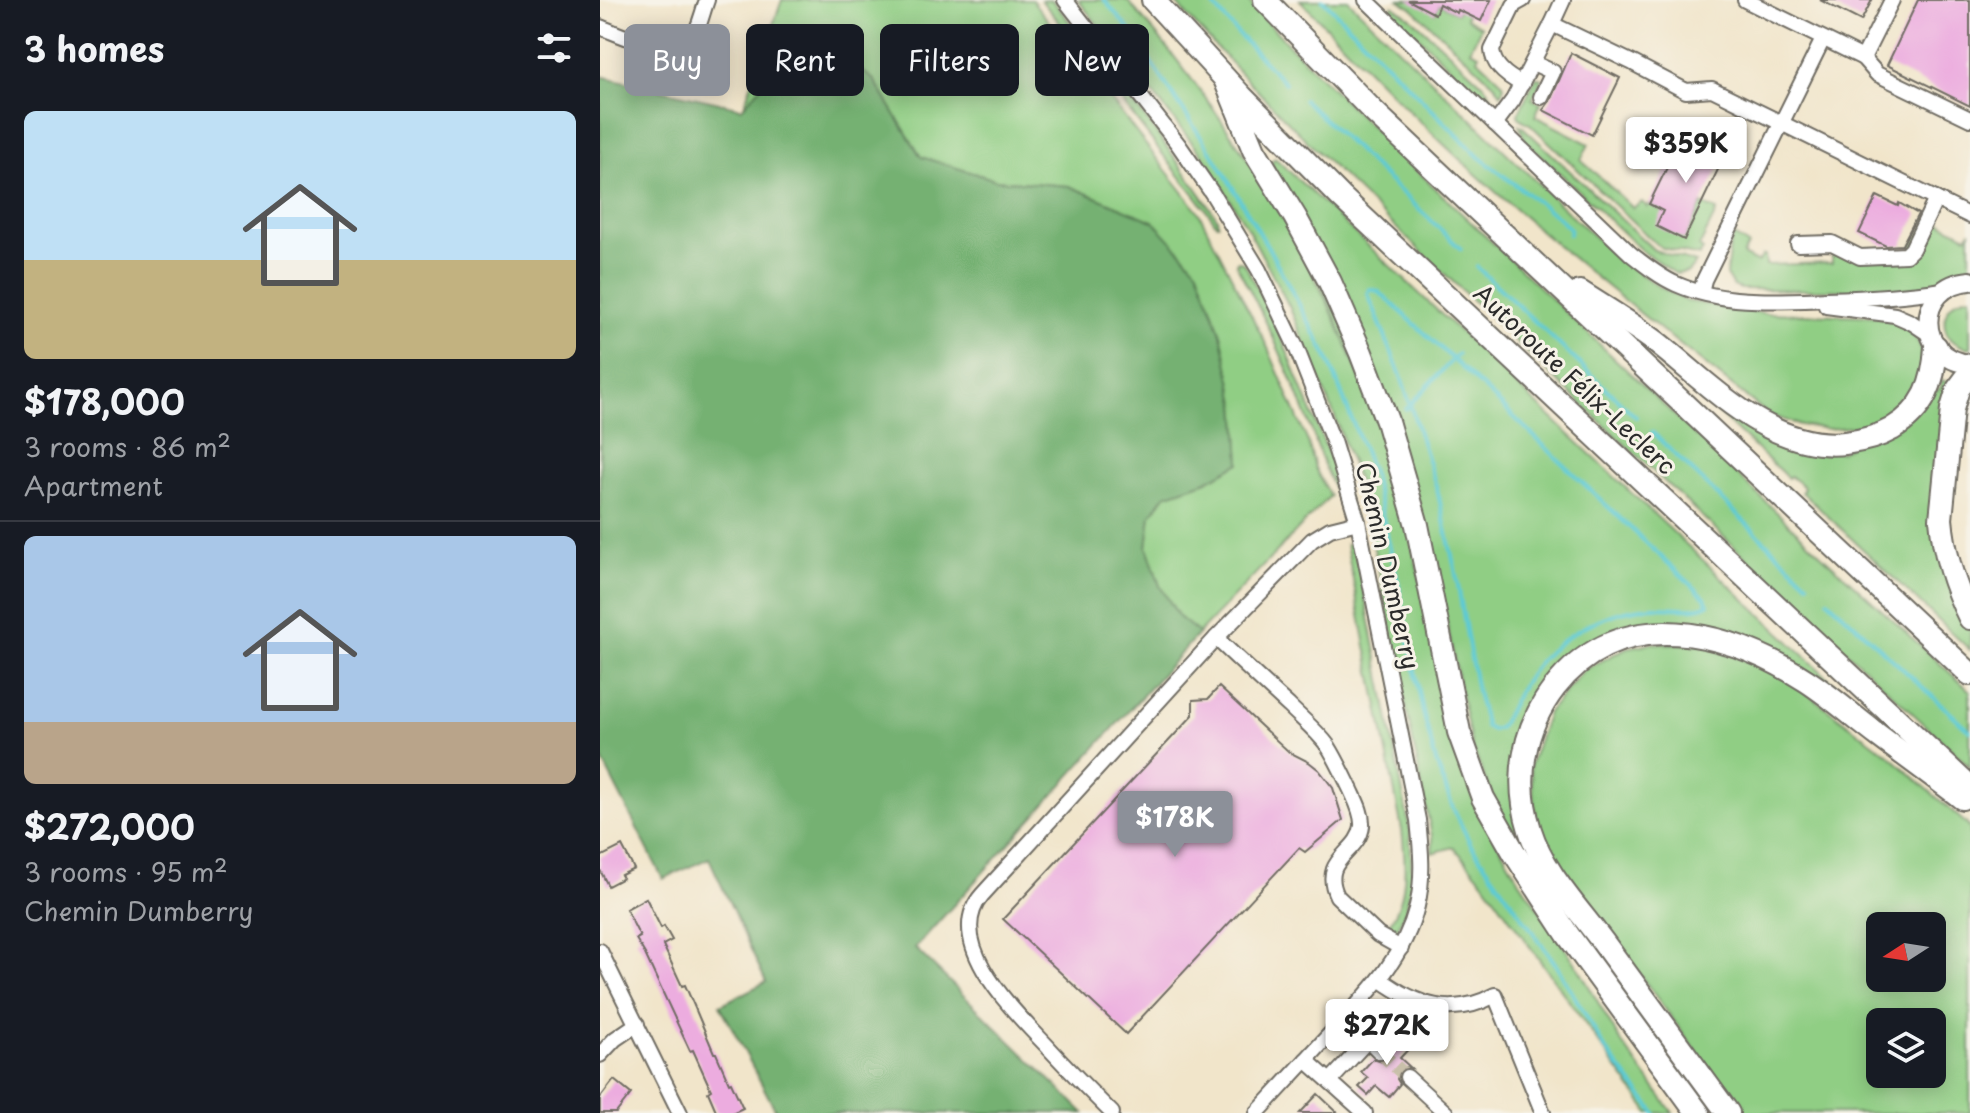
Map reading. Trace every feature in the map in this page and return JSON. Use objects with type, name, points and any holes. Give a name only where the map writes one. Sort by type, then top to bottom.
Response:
[{"type":"highway","name":"Autoroute Félix-Leclerc","points":[[1153,0],[1287,144],[1970,788]]},
{"type":"highway","points":[[1265,0],[1373,111],[1970,674]]},
{"type":"highway","points":[[1225,79],[1254,150],[1330,282],[1387,421],[1417,525],[1459,732],[1483,798],[1568,935],[1698,1113]]},
{"type":"highway","points":[[1529,258],[1653,340],[1749,416],[1777,431],[1807,441],[1856,441],[1881,434],[1904,421],[1929,390],[1934,371],[1933,340]]},
{"type":"highway","points":[[1970,373],[1961,384],[1952,409],[1941,519],[1949,566],[1970,618]]},
{"type":"highway","points":[[1728,1113],[1567,894],[1531,834],[1522,791],[1524,758],[1534,723],[1555,688],[1587,657],[1624,639],[1662,632],[1717,639],[1761,656],[1805,680],[1970,803]]},
{"type":"main road","points":[[1969,280],[1943,290],[1933,303],[1928,318],[1933,340],[1951,360],[1970,364]]},
{"type":"street","points":[[600,27],[659,48],[676,49],[695,33],[707,0]]},
{"type":"street","name":"Chemin Dumberry","points":[[1065,0],[1178,144],[1225,212],[1284,320],[1320,405],[1347,481],[1410,779],[1420,837],[1421,870],[1417,904],[1401,948],[1380,979],[1257,1113]]},
{"type":"street","points":[[1495,124],[1522,84],[1563,0]]},
{"type":"street","points":[[1745,0],[1863,58],[1877,74],[1970,119]]},
{"type":"street","points":[[1863,58],[1892,0]]},
{"type":"street","points":[[1517,2],[1491,55],[1507,75],[1522,84]]},
{"type":"street","points":[[1377,4],[1495,124],[1642,263],[1676,284],[1739,299],[1782,300],[1900,296],[1943,290]]},
{"type":"street","points":[[1552,24],[1686,91],[1712,89],[1970,216]]},
{"type":"street","points":[[1701,292],[1704,280],[1823,39]]},
{"type":"street","points":[[1533,63],[1553,72],[1541,97]]},
{"type":"street","points":[[1798,244],[1832,243],[1860,257],[1906,255],[1912,249],[1936,199]]},
{"type":"street","points":[[1782,300],[1895,315],[1911,322],[1933,340]]},
{"type":"street","points":[[1112,1113],[1001,995],[975,952],[971,939],[972,908],[1216,638],[1312,540],[1330,529],[1358,522]]},
{"type":"street","points":[[1216,638],[1307,724],[1333,754],[1362,820],[1358,838],[1333,871],[1335,892],[1378,935],[1401,948]]},
{"type":"street","points":[[600,951],[680,1113]]},
{"type":"street","points":[[1380,979],[1410,998],[1435,1006],[1461,1007],[1495,995],[1543,1113]]},
{"type":"street","points":[[600,1055],[615,1039],[637,1024]]},
{"type":"street","points":[[1330,1081],[1368,1040],[1380,1052]]},
{"type":"street","points":[[1306,1060],[1365,1113]]},
{"type":"street","points":[[1407,1077],[1446,1113]]},
{"type":"green space","points":[[782,0],[1032,0],[1051,24],[1035,24],[1035,96],[1108,96],[1198,211],[1267,346],[1308,442],[1315,468],[1330,496],[1199,633],[1179,617],[1160,586],[1147,547],[1151,515],[1165,495],[1207,481],[1240,463],[1236,403],[1221,334],[1153,221],[1069,186],[996,180],[921,157],[884,96],[1019,96],[1019,24],[880,24],[880,90],[874,80],[864,82],[864,24],[773,24]]},
{"type":"green space","points":[[1041,0],[1052,0],[1071,24],[1061,24]]},
{"type":"green space","points":[[1078,0],[1127,0],[1147,24],[1097,24]]},
{"type":"green space","points":[[1173,0],[1247,0],[1357,113],[1459,211],[1970,691],[1970,767],[1379,211],[1253,87]]},
{"type":"green space","points":[[1300,0],[1348,0],[1575,219],[1620,260],[1658,286],[1686,301],[1764,313],[1875,316],[1912,332],[1920,345],[1923,369],[1914,394],[1886,418],[1860,426],[1828,429],[1800,425],[1769,415],[1513,207],[1410,112]]},
{"type":"green space","points":[[1399,0],[1420,0],[1435,13],[1439,4],[1457,13],[1460,7],[1467,14],[1466,18],[1481,27],[1470,50],[1479,54],[1477,58],[1502,82],[1501,94],[1412,8]]},
{"type":"green space","points":[[1393,5],[1415,21],[1492,96],[1474,91],[1391,10]]},
{"type":"green space","points":[[1149,26],[1214,110],[1253,167],[1320,286],[1348,349],[1396,480],[1474,801],[1517,877],[1578,967],[1619,1039],[1673,1113],[1649,1113],[1483,881],[1454,847],[1432,853],[1433,841],[1359,485],[1334,414],[1290,308],[1248,229],[1203,156],[1149,89]]},
{"type":"green space","points":[[864,72],[874,80],[880,96],[884,96],[921,157],[996,180],[1069,186],[1153,221],[1198,270],[1221,334],[1236,403],[1240,463],[1207,481],[1165,495],[1151,515],[1147,547],[1160,586],[1179,617],[1199,633],[915,948],[1084,1113],[777,1113],[720,1005],[766,982],[709,858],[663,879],[600,756],[600,76],[624,81],[624,96],[689,96],[742,108],[753,96],[864,96]]},
{"type":"green space","points":[[1536,77],[1542,79],[1532,99],[1541,103],[1535,116],[1589,144],[1581,160],[1633,208],[1642,202],[1647,207],[1649,204],[1663,211],[1684,239],[1702,204],[1717,211],[1699,247],[1703,250],[1699,256],[1656,244],[1530,124],[1519,118],[1518,114]]},
{"type":"green space","points":[[747,96],[799,96],[743,108]]},
{"type":"green space","points":[[1118,96],[1128,96],[1178,162],[1217,218],[1218,224],[1216,224]]},
{"type":"green space","points":[[1519,125],[1654,250],[1696,263],[1688,272],[1676,274],[1642,251],[1525,140]]},
{"type":"green space","points":[[1275,158],[1839,688],[1836,692],[1796,665],[1617,632],[1527,713],[1516,742],[1512,770],[1514,802],[1634,999],[1580,938],[1496,805],[1472,747],[1432,551],[1271,162]]},
{"type":"green space","points":[[1930,218],[1967,236],[1970,232],[1970,269],[1919,288],[1885,291],[1741,289],[1733,286],[1726,275],[1734,236],[1748,245],[1743,255],[1758,263],[1765,255],[1766,265],[1832,263],[1832,250],[1903,261]]},
{"type":"green space","points":[[1238,261],[1247,268],[1284,344],[1333,465],[1338,491],[1326,472],[1291,378],[1238,268]]},
{"type":"green space","points":[[1970,296],[1970,348],[1951,339],[1944,322],[1951,306]]},
{"type":"green space","points":[[1666,359],[1747,422],[1840,452],[1940,388],[1942,380],[1952,384],[1940,441],[1961,617],[1970,630],[1970,650],[1802,492],[1804,487],[1790,476],[1788,478],[1664,363]]},
{"type":"green space","points":[[1346,544],[1353,547],[1365,596],[1410,830],[1412,878],[1406,909],[1398,928],[1388,932],[1384,930],[1398,908],[1404,883],[1402,830]]},
{"type":"green space","points":[[1651,643],[1707,645],[1763,667],[1800,688],[1889,755],[1970,827],[1970,1113],[1742,1113],[1550,853],[1538,832],[1530,765],[1548,712],[1584,670],[1626,648]]},
{"type":"building","points":[[1408,0],[1491,0],[1481,21],[1439,4],[1435,14]]},
{"type":"building","points":[[1820,0],[1872,0],[1861,21]]},
{"type":"building","points":[[1918,0],[1970,0],[1970,106],[1887,65]]},
{"type":"building","points":[[1571,53],[1620,78],[1592,135],[1543,110]]},
{"type":"building","points":[[1683,135],[1726,153],[1684,240],[1656,226],[1663,211],[1649,204]]},
{"type":"building","points":[[1877,196],[1898,206],[1899,203],[1918,214],[1902,245],[1886,246],[1859,233]]},
{"type":"building","points":[[1219,687],[1289,752],[1319,770],[1333,788],[1343,820],[1305,852],[1299,848],[1126,1034],[1003,919],[1193,715],[1193,700],[1208,699]]},
{"type":"building","points":[[622,846],[634,869],[608,886],[600,870],[600,857]]},
{"type":"building","points":[[646,898],[661,928],[664,926],[672,940],[663,945],[743,1108],[732,1113],[717,1113],[708,1092],[711,1090],[693,1050],[690,1051],[636,939],[640,937],[626,909]]},
{"type":"building","points":[[1400,1030],[1414,1043],[1400,1058],[1411,1068],[1405,1067],[1399,1071],[1397,1079],[1400,1084],[1389,1097],[1376,1086],[1368,1095],[1359,1087],[1368,1078],[1361,1072],[1373,1059],[1382,1062],[1388,1058],[1390,1050],[1387,1044]]},
{"type":"building","points":[[614,1080],[631,1094],[616,1113],[600,1113],[600,1098]]},
{"type":"building","points":[[1318,1094],[1338,1113],[1300,1113]]},
{"type":"waterway","points":[[1104,0],[1129,29],[1217,161],[1327,356],[1373,474],[1436,762],[1471,845],[1555,963],[1606,1050],[1655,1113]]},
{"type":"waterway","points":[[1209,0],[1285,83]]},
{"type":"waterway","points":[[1323,0],[1479,157],[1559,218],[1570,229],[1569,234]]},
{"type":"waterway","points":[[1304,100],[1461,249]]},
{"type":"waterway","points":[[1477,267],[1636,417]]},
{"type":"waterway","points":[[1370,289],[1378,291],[1461,367],[1705,597],[1708,604],[1696,608],[1635,609],[1582,628],[1537,664],[1499,728],[1492,730],[1486,727],[1437,489],[1401,376],[1368,294],[1370,289]]},
{"type":"waterway","points":[[1406,409],[1458,354]]},
{"type":"waterway","points":[[1652,432],[1808,583]]},
{"type":"waterway","points":[[1828,600],[1970,731]]},
{"type":"tunnel","points":[[1380,1052],[1407,1077]]}]
